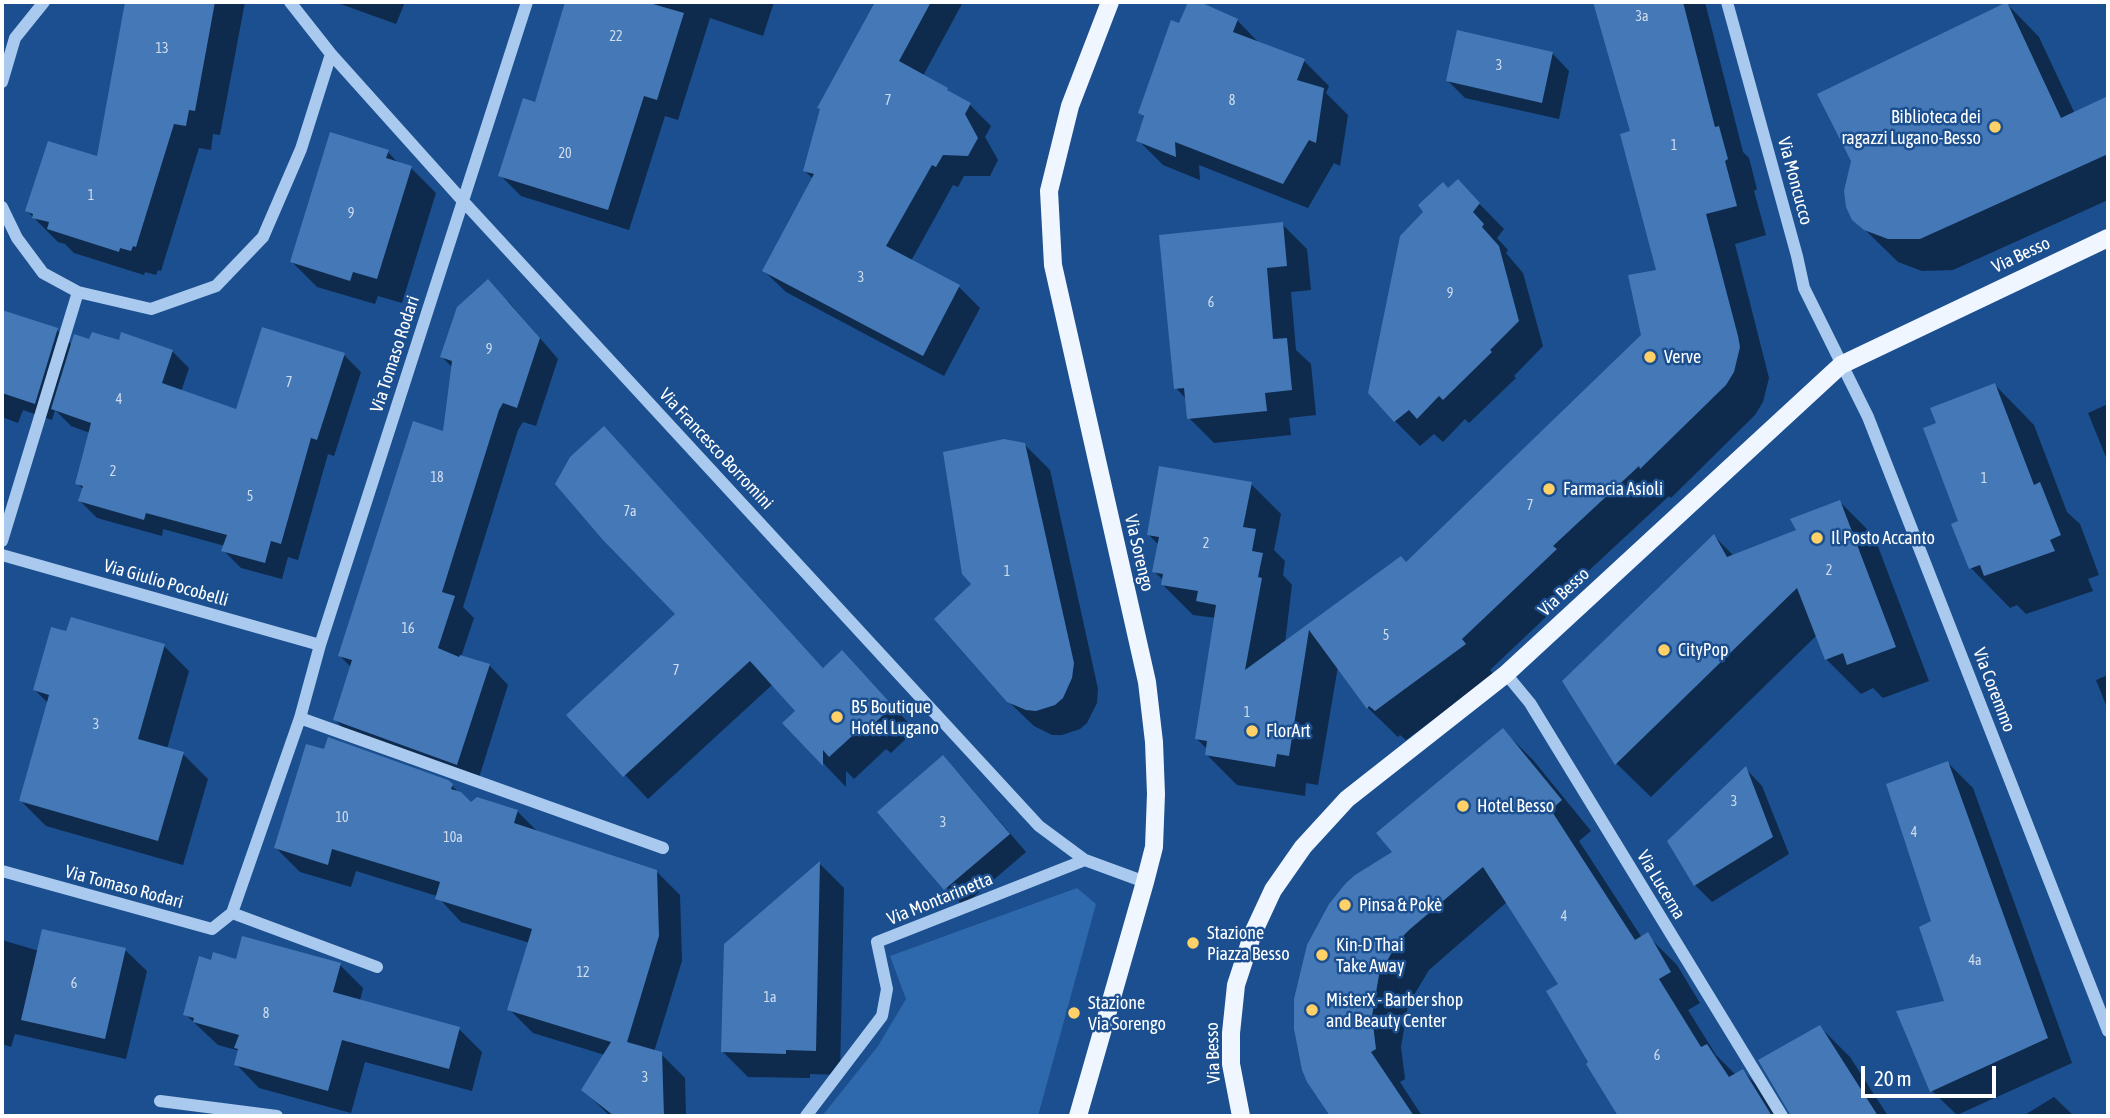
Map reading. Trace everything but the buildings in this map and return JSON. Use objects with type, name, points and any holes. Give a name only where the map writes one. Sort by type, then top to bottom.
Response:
[{"type":"main road","name":"Via Sorengo","points":[[1078,1116],[1154,847],[1156,794],[1154,742],[1147,682],[1054,265],[1049,191],[1070,106],[1111,2]]},
{"type":"main road","name":"Via Besso","points":[[1241,1116],[1231,1063],[1231,1033],[1236,985],[1253,933],[1273,890],[1303,847],[1347,799],[1506,674],[1841,365],[2108,238]]},
{"type":"street","points":[[2,82],[15,38],[44,2]]},
{"type":"street","name":"Via Francesco Borromini","points":[[290,2],[331,54],[462,200],[1039,826],[1085,860],[1145,882]]},
{"type":"street","name":"Via Tomaso Rodari","points":[[2,871],[212,929],[232,913],[300,718],[320,645],[527,2]]},
{"type":"street","name":"Via Moncucco","points":[[1727,2],[1804,288],[1841,365]]},
{"type":"street","points":[[2,207],[18,238],[43,273],[78,292],[151,309],[216,286],[262,237],[301,149],[331,54]]},
{"type":"street","points":[[2,541],[78,292]]},
{"type":"street","name":"Via Coremmo","points":[[1841,365],[1868,417],[2108,1031]]},
{"type":"street","name":"Via Giulio Pocobelli","points":[[2,555],[320,645]]},
{"type":"street","name":"Via Lucerna","points":[[1506,674],[1530,703],[1783,1116]]},
{"type":"street","points":[[300,718],[663,848]]},
{"type":"street","name":"Via Montarinetta","points":[[806,1116],[882,1016],[887,989],[877,942],[1085,860]]},
{"type":"street","points":[[232,913],[377,967]]},
{"type":"street","points":[[160,1101],[277,1116]]},
{"type":"shaded area","points":[[1077,888],[1096,904],[1038,1116],[822,1116],[878,1046],[906,999],[890,956]]},
{"type":"place","name":"Biblioteca dei ragazzi Lugano-Besso","points":[[1995,127]]},
{"type":"place","name":"Verve","points":[[1650,357]]},
{"type":"place","name":"Farmacia Asioli","points":[[1549,489]]},
{"type":"place","name":"Il Posto Accanto","points":[[1817,538]]},
{"type":"place","name":"CityPop","points":[[1664,650]]},
{"type":"place","name":"B5 Boutique Hotel Lugano","points":[[837,717]]},
{"type":"place","name":"FlorArt","points":[[1252,731]]},
{"type":"place","name":"Hotel Besso","points":[[1463,806]]},
{"type":"place","name":"Pinsa & Pokè","points":[[1345,905]]},
{"type":"place","name":"Stazione Piazza Besso","points":[[1193,943]]},
{"type":"place","name":"Kin-D Thai Take Away","points":[[1322,955]]},
{"type":"place","name":"MisterX - Barber shop and Beauty Center","points":[[1312,1010]]},
{"type":"place","name":"Stazione Via Sorengo","points":[[1074,1013]]}]
